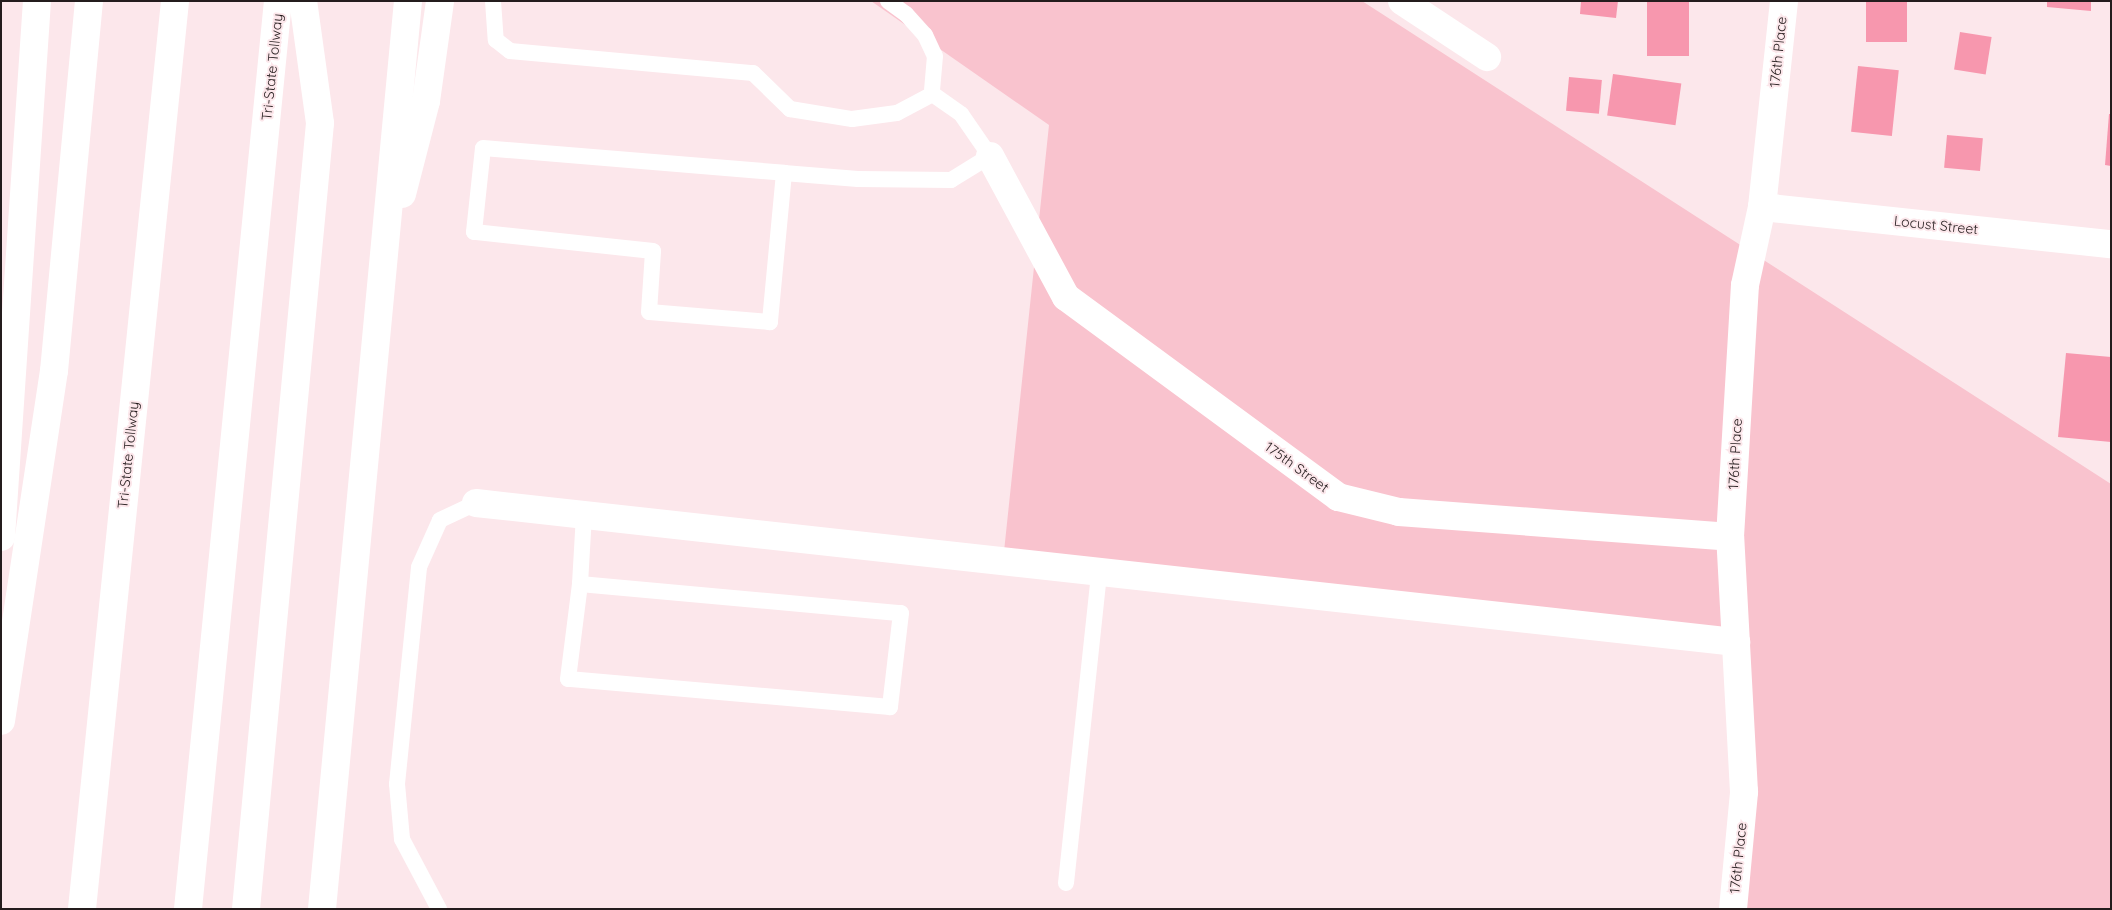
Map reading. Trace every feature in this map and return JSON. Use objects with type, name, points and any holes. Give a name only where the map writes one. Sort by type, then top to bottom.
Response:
[{"type":"main road","points":[[1,537],[37,1]]},
{"type":"main road","points":[[1,721],[54,371],[89,1]]},
{"type":"main road","name":"Tri-State Tollway","points":[[82,909],[175,1]]},
{"type":"main road","name":"Tri-State Tollway","points":[[188,909],[278,1]]},
{"type":"main road","points":[[246,909],[320,123],[304,1]]},
{"type":"main road","points":[[322,909],[380,280],[408,1]]},
{"type":"main road","points":[[380,280],[426,101],[440,1]]},
{"type":"main road","points":[[1402,1],[1487,57]]},
{"type":"main road","name":"176th Place","points":[[1733,909],[1744,792],[1730,537],[1745,285],[1762,207],[1784,1]]},
{"type":"main road","name":"175th Street","points":[[990,156],[1066,297],[1338,497],[1399,512],[1730,537]]},
{"type":"main road","name":"Locust Street","points":[[1762,207],[2111,244]]},
{"type":"main road","points":[[476,502],[1736,642]]},
{"type":"lane","points":[[493,1],[496,40],[510,51],[753,73],[790,109],[852,119],[897,113],[932,94]]},
{"type":"lane","points":[[888,1],[906,14],[925,35],[935,56],[932,94]]},
{"type":"lane","points":[[784,173],[770,322],[649,312],[653,251],[474,232],[483,148],[858,179],[951,180],[990,156],[961,114],[932,94]]},
{"type":"lane","points":[[439,909],[402,839],[397,784],[419,567],[440,520],[476,502]]},
{"type":"lane","points":[[580,584],[901,613],[890,707],[568,680],[580,584],[584,515]]},
{"type":"lane","points":[[1066,882],[1099,572]]},
{"type":"shaded area","points":[[871,1],[1362,1],[2111,484],[2111,909],[1730,909],[1736,643],[1003,561],[1049,125]]},
{"type":"building","points":[[1581,1],[1618,1],[1616,18],[1580,14]]},
{"type":"building","points":[[1647,1],[1689,1],[1689,56],[1647,56]]},
{"type":"building","points":[[1866,1],[1907,1],[1907,42],[1866,42]]},
{"type":"building","points":[[2047,1],[2091,1],[2091,11],[2047,7]]},
{"type":"building","points":[[1960,32],[1992,37],[1986,75],[1954,70]]},
{"type":"building","points":[[1858,66],[1899,70],[1892,136],[1851,132]]},
{"type":"building","points":[[1613,74],[1681,84],[1675,125],[1607,116]]},
{"type":"building","points":[[1569,77],[1602,80],[1599,114],[1566,111]]},
{"type":"building","points":[[2109,114],[2111,114],[2111,166],[2105,165]]},
{"type":"building","points":[[1947,135],[1983,138],[1980,171],[1944,168]]},
{"type":"building","points":[[2066,353],[2111,357],[2111,442],[2058,437]]}]
